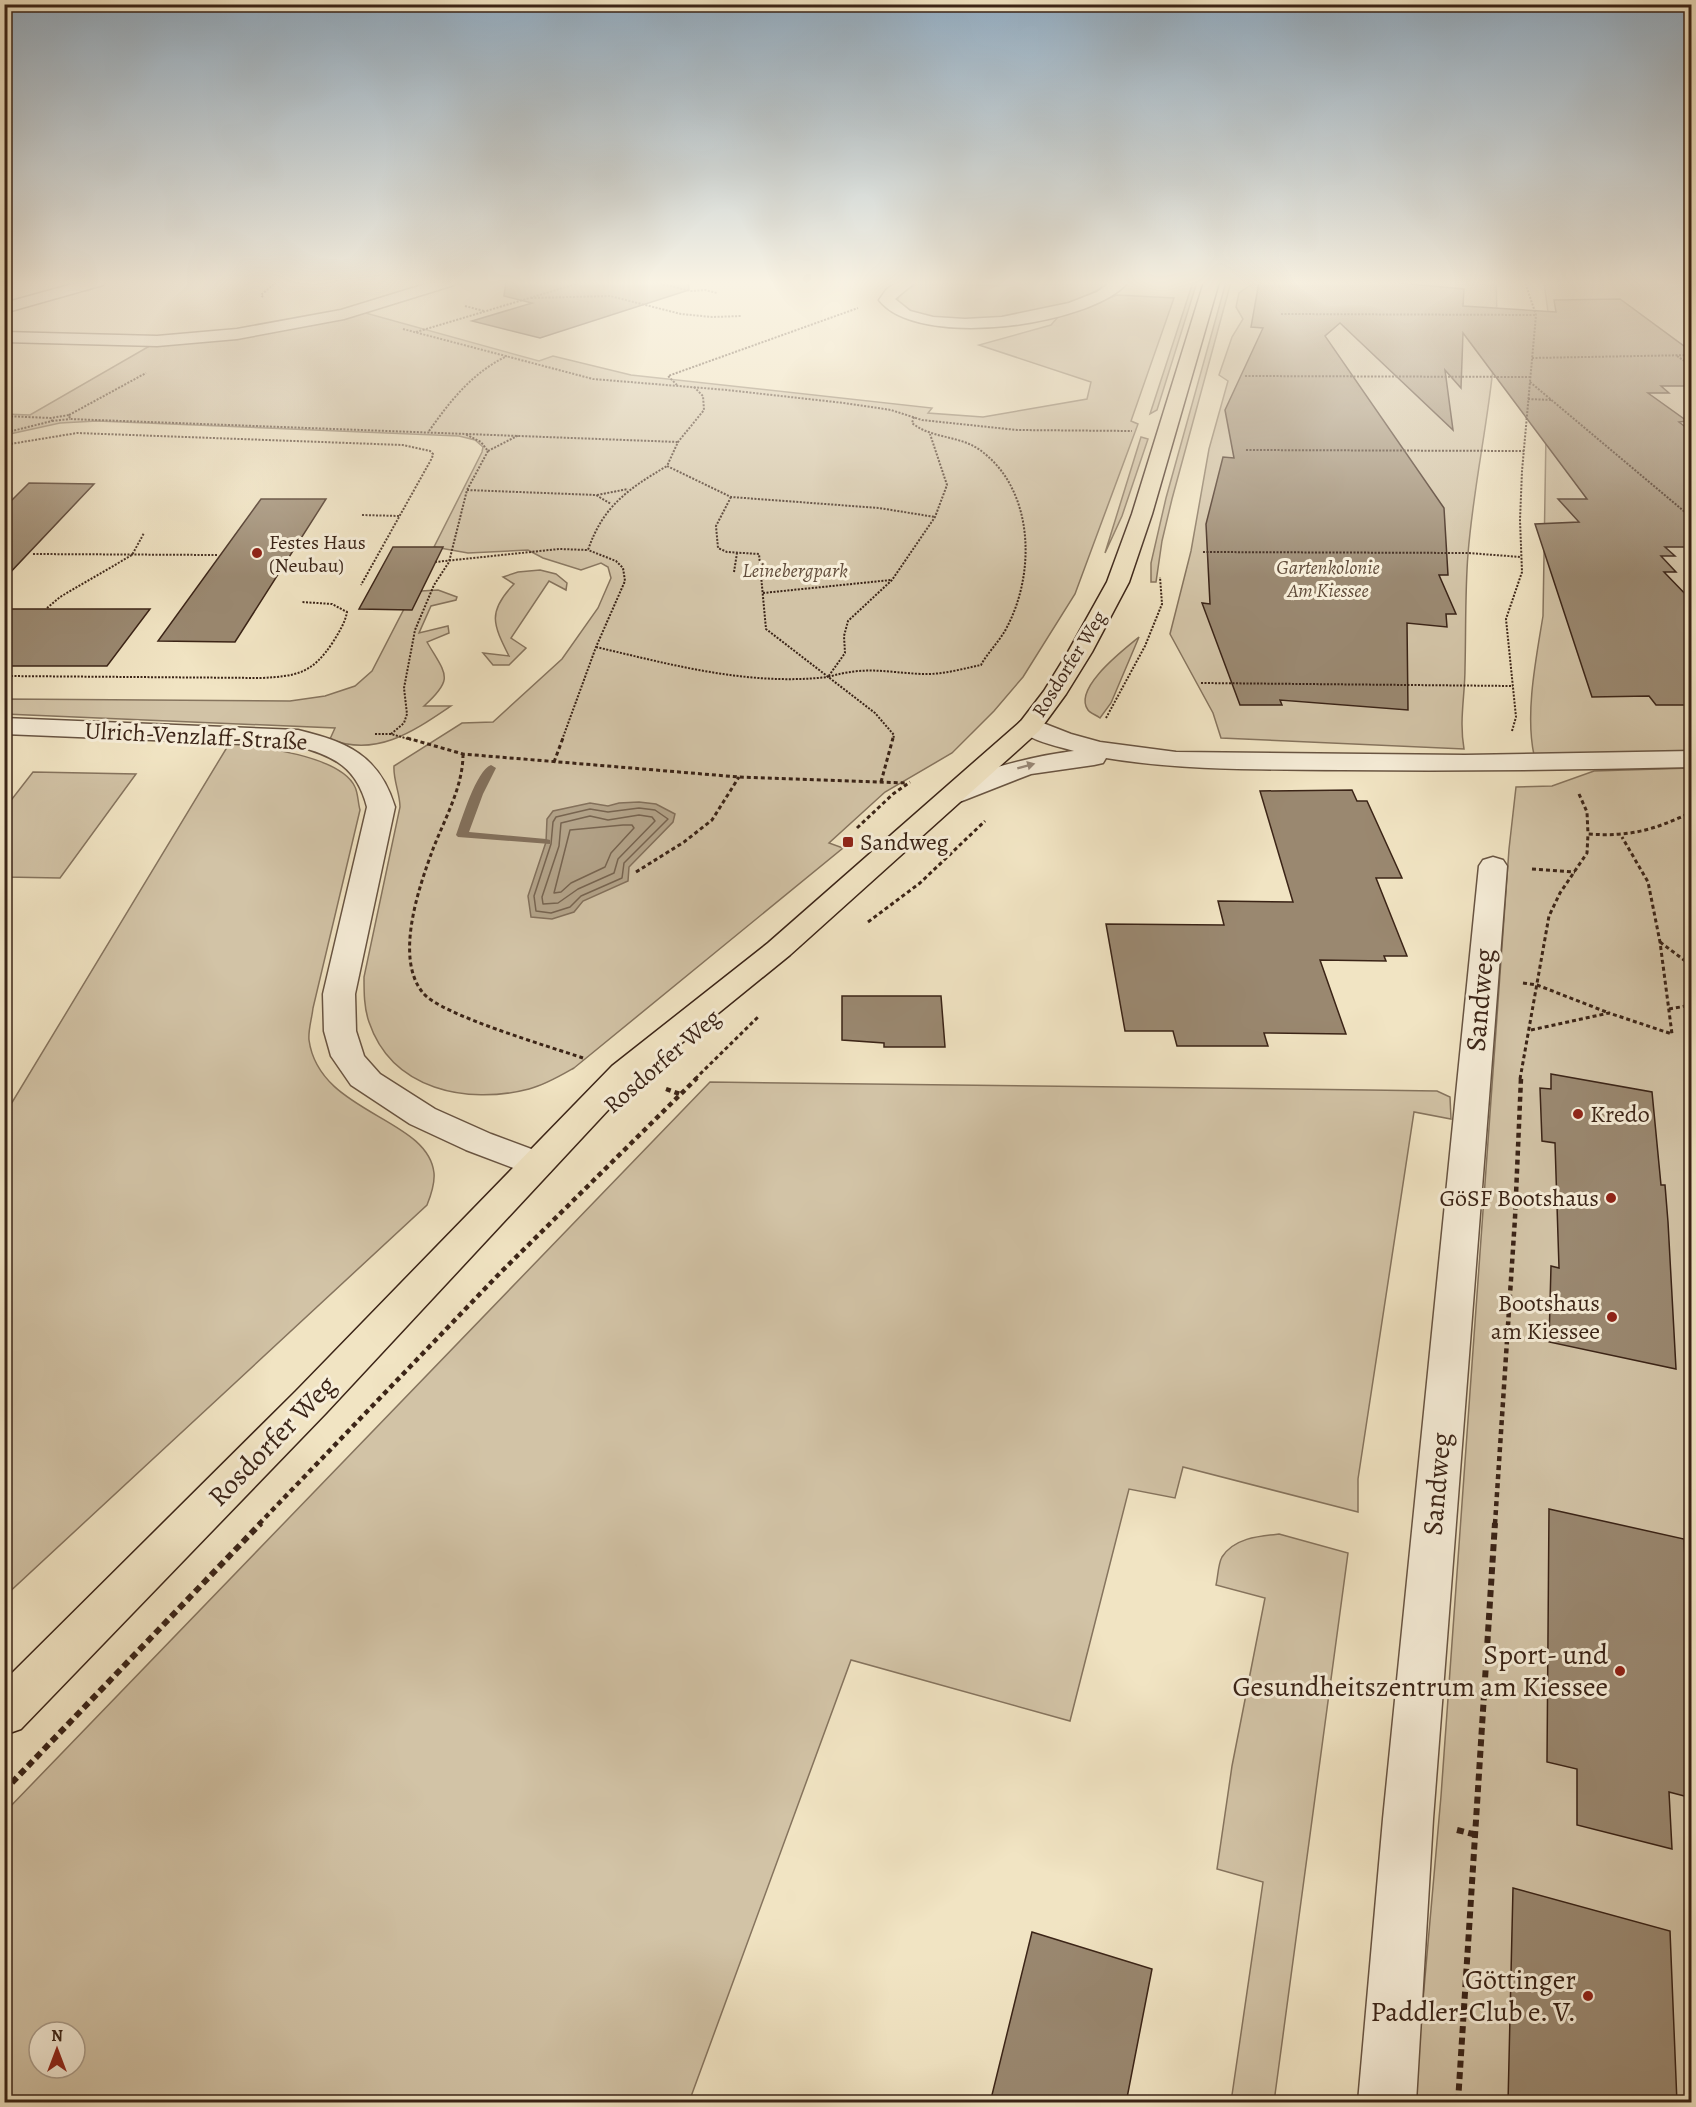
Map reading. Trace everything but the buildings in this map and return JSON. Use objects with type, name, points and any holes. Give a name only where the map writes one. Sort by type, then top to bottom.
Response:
[{"type":"main road","name":"Rosdorfer Weg","points":[[4,1714],[311,1402],[537,1164],[635,1077],[755,977],[779,949],[1030,726],[1054,694],[1080,652],[1118,582],[1142,514],[1181,380]]},
{"type":"street","name":"Ulrich-Venzlaff-Straße","points":[[4,726],[298,738],[320,744],[360,765],[371,777],[381,807],[339,994],[338,1018],[341,1043],[353,1068],[375,1087],[410,1111],[465,1138],[537,1164]]},
{"type":"street","points":[[1030,726],[1071,743],[1098,749],[1152,756],[1206,759],[1503,763],[1692,759]]},
{"type":"street","points":[[1030,726],[1078,732],[1206,759]]},
{"type":"street","points":[[952,795],[999,775],[1045,761],[1152,756]]},
{"type":"street","name":"Sandweg","points":[[1387,2103],[1408,1819],[1493,866]]},
{"type":"path","points":[[70,417],[134,380]]},
{"type":"path","points":[[429,431],[468,380]]},
{"type":"path","points":[[609,380],[870,406],[914,417],[1017,430],[1165,433]]},
{"type":"path","points":[[672,380],[678,386]]},
{"type":"path","points":[[1503,763],[1516,717],[1506,619],[1522,572],[1520,520],[1530,380]]},
{"type":"path","points":[[1531,380],[1692,518]]},
{"type":"path","points":[[588,550],[592,533],[611,504],[628,489],[667,466],[678,442],[704,410],[703,396],[693,387]]},
{"type":"path","points":[[1528,399],[1553,400]]},
{"type":"path","points":[[4,416],[520,434],[678,442]]},
{"type":"path","points":[[596,647],[693,669],[758,678],[803,681],[852,670],[871,669],[923,674],[981,665],[1007,627],[1024,576],[1026,530],[1009,486],[997,465],[978,449],[962,441],[918,429],[912,423],[914,417]]},
{"type":"path","points":[[4,433],[51,419]]},
{"type":"path","points":[[459,432],[481,442],[488,451]]},
{"type":"path","points":[[4,445],[77,433],[403,445],[430,451],[433,454],[432,458],[361,585]]},
{"type":"path","points":[[391,734],[404,723],[407,714],[404,688],[415,630],[434,585],[450,562],[467,490],[488,451],[520,434]]},
{"type":"path","points":[[828,677],[845,653],[844,636],[848,621],[892,580],[935,517],[947,485],[930,434]]},
{"type":"path","points":[[1246,450],[1524,451]]},
{"type":"path","points":[[667,466],[731,497],[879,508],[935,517]]},
{"type":"path","points":[[467,490],[596,495],[628,489]]},
{"type":"path","points":[[596,495],[611,504]]},
{"type":"path","points":[[731,497],[716,526],[718,548],[737,553],[759,554],[766,629],[875,713],[894,735],[881,782]]},
{"type":"path","points":[[362,515],[399,516]]},
{"type":"path","points":[[47,608],[60,597],[132,555],[144,533]]},
{"type":"path","points":[[435,562],[559,549],[588,550],[616,561],[623,568],[626,577],[624,587],[596,647],[554,762]]},
{"type":"path","points":[[1203,552],[1468,553],[1521,556]]},
{"type":"path","points":[[734,572],[737,553]]},
{"type":"path","points":[[33,554],[217,555]]},
{"type":"path","points":[[763,593],[892,580]]},
{"type":"path","points":[[4,676],[261,678],[304,672],[322,662],[346,621],[347,612],[341,606],[302,602]]},
{"type":"path","points":[[1201,683],[1513,686]]},
{"type":"path","points":[[412,741],[463,754],[554,762],[740,777],[908,783],[850,834]]},
{"type":"path","points":[[463,754],[463,774],[420,891],[410,925],[409,957],[415,983],[424,994],[460,1014],[680,1094]]},
{"type":"path","points":[[636,872],[684,842],[712,820],[740,777]]},
{"type":"path","points":[[1458,2103],[1511,1274],[1520,1082],[1531,1030],[1549,916],[1560,893],[1587,854],[1588,834],[1622,837],[1646,833],[1692,812]]},
{"type":"path","points":[[1537,985],[1609,1014],[1672,1034],[1660,942],[1648,882],[1622,837]]},
{"type":"path","points":[[1660,942],[1692,966]]},
{"type":"path","points":[[1669,1009],[1692,1005]]},
{"type":"path","points":[[4,1791],[500,1274],[762,1013]]},
{"type":"path","points":[[1531,1030],[1609,1014]]},
{"type":"green space","name":"Leinebergpark","points":[[90,380],[680,380],[932,408],[928,413],[983,417],[1087,399],[1091,382],[1086,380],[1145,380],[1131,421],[1138,424],[1075,594],[1023,677],[994,711],[952,753],[885,792],[829,843],[843,848],[574,1068],[541,1085],[505,1094],[457,1093],[434,1087],[413,1077],[395,1063],[380,1045],[369,1022],[365,1006],[364,977],[400,807],[394,766],[462,723],[493,722],[562,659],[598,608],[611,578],[608,567],[601,563],[581,570],[543,558],[528,550],[468,553],[434,547],[482,452],[483,447],[475,440],[459,436],[97,421],[60,423],[5,435],[5,414],[30,415]]},
{"type":"green space","points":[[1161,380],[1166,380],[1157,410],[1150,414]]},
{"type":"green space","points":[[1199,380],[1204,380],[1172,499],[1162,541],[1156,582],[1151,582],[1151,563],[1166,498]]},
{"type":"green space","name":"Gartenkolonie Am Kiessee","points":[[1491,380],[1468,554],[1462,718],[1464,749],[1221,738],[1213,713],[1170,634],[1191,551],[1209,449],[1228,381]]},
{"type":"green space","points":[[1547,380],[1691,380],[1691,751],[1534,755],[1531,704],[1543,616]]},
{"type":"green space","points":[[1141,437],[1148,439],[1122,516],[1105,553]]},
{"type":"green space","points":[[540,570],[556,574],[567,583],[566,590],[549,581],[511,638],[526,648],[509,665],[493,665],[483,653],[509,656],[496,627],[495,618],[505,594],[514,584],[503,577],[518,572]]},
{"type":"green space","points":[[438,590],[457,597],[456,600],[431,606],[419,633],[448,626],[449,633],[427,642],[443,669],[444,682],[434,697],[424,706],[451,706],[409,732],[379,744],[347,744],[330,739],[335,728],[5,714],[5,699],[290,701],[325,696],[355,686],[372,671],[404,609],[421,591]]},
{"type":"green space","points":[[1139,637],[1111,703],[1100,718],[1088,710],[1085,701],[1087,691],[1103,669]]},
{"type":"green space","points":[[229,744],[278,750],[317,760],[334,767],[347,776],[355,787],[360,810],[313,1008],[309,1040],[317,1065],[332,1084],[351,1100],[413,1139],[427,1154],[434,1173],[432,1189],[427,1205],[5,1596],[5,1114]]},
{"type":"green space","points":[[1691,768],[1691,2102],[1414,2102],[1441,1796],[1509,849],[1516,787],[1552,786],[1594,771]]},
{"type":"green space","points":[[33,772],[136,774],[60,878],[5,877],[5,808]]},
{"type":"green space","points":[[710,1082],[1437,1091],[1450,1097],[1451,1119],[1414,1112],[1358,1479],[1358,1512],[1183,1467],[1175,1498],[1129,1489],[1070,1721],[851,1660],[689,2102],[5,2102],[5,1812]]},
{"type":"green space","points":[[1279,1534],[1348,1553],[1274,2102],[1231,2102],[1263,1882],[1217,1869],[1232,1766],[1265,1598],[1216,1585],[1222,1557],[1233,1546],[1248,1539]]},
{"type":"water","points":[[639,802],[656,804],[675,814],[673,822],[629,867],[628,881],[583,901],[574,912],[552,919],[531,917],[528,896],[546,842],[547,819],[553,811],[590,803],[608,806]]},
{"type":"waterway","points":[[491,768],[477,794],[462,835],[546,842]]},
{"type":"place","name":"Festes Haus (Neubau)","points":[[257,553]]},
{"type":"place","name":"Sandweg","points":[[848,842]]},
{"type":"place","name":"Kredo","points":[[1578,1114]]},
{"type":"place","name":"GöSF Bootshaus","points":[[1611,1198]]},
{"type":"place","name":"Bootshaus am Kiessee","points":[[1612,1317]]},
{"type":"place","name":"Sport- und Gesundheitszentrum am Kiessee","points":[[1620,1671]]},
{"type":"place","name":"Göttinger Paddler-Club e. V.","points":[[1588,1996]]}]
